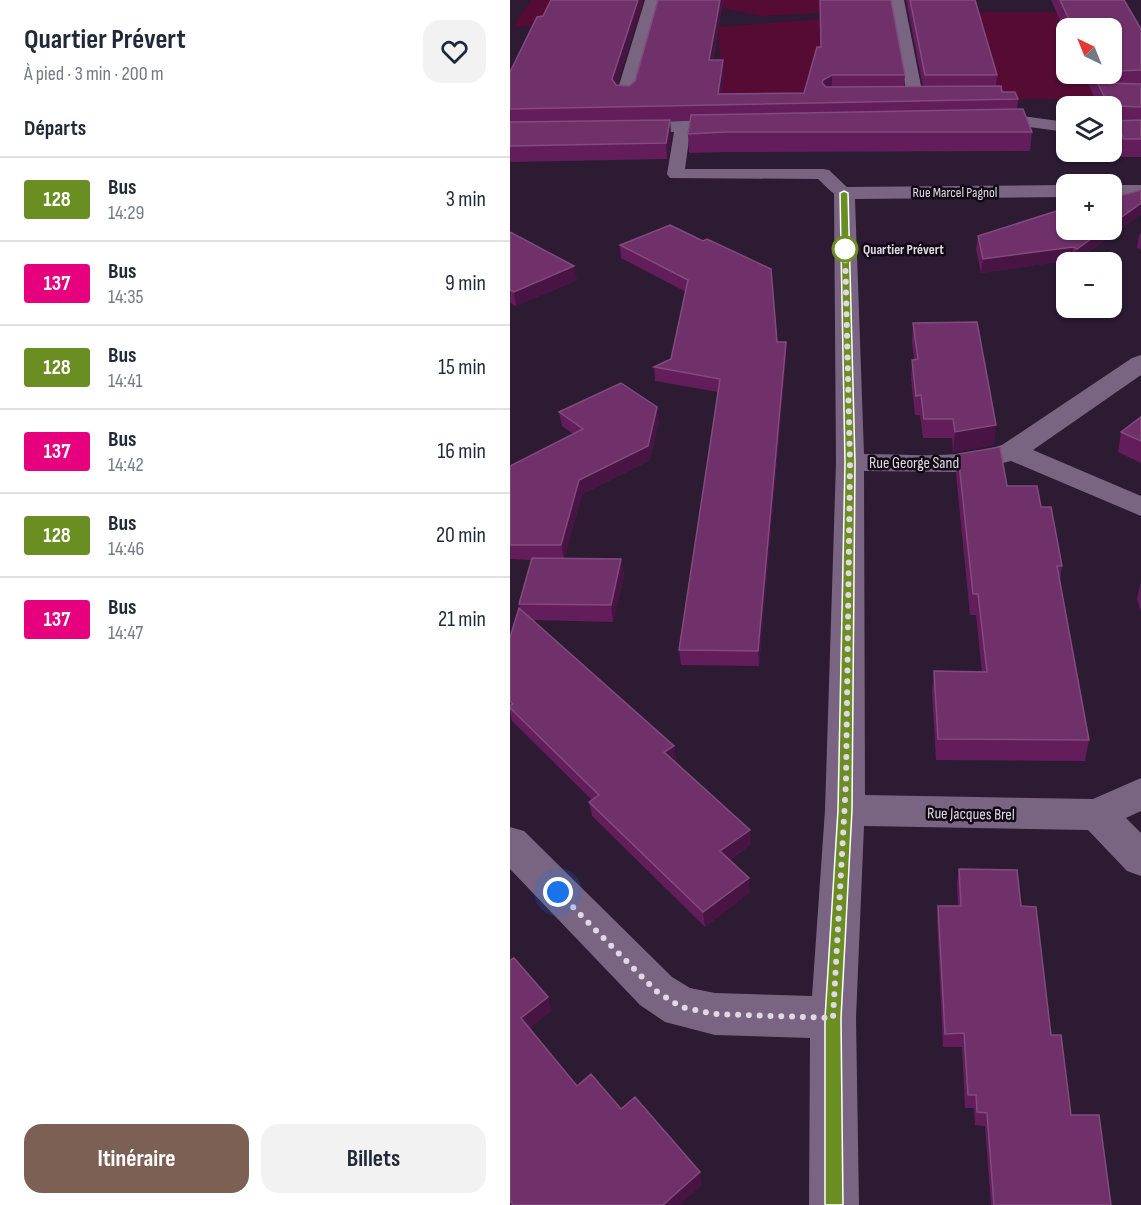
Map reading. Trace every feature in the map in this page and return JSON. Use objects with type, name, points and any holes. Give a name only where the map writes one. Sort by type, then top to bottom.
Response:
[{"type":"street","points":[[625,95],[656,2]]},
{"type":"street","name":"Rue Marcel Pagnol","points":[[844,193],[1056,191]]},
{"type":"street","points":[[1122,191],[1141,191]]},
{"type":"street","points":[[834,1205],[833,1018],[845,810],[850,463],[844,193]]},
{"type":"street","name":"Rue George Sand","points":[[850,463],[970,463],[994,459],[1012,451],[1141,363]]},
{"type":"street","points":[[1012,451],[1141,507]]},
{"type":"street","name":"Rue Jacques Brel","points":[[845,810],[1098,815],[1141,793]]},
{"type":"street","points":[[1098,815],[1141,859]]},
{"type":"street","points":[[510,843],[656,991],[681,1007],[715,1014],[833,1018]]},
{"type":"lane","points":[[897,0],[914,96]]},
{"type":"lane","points":[[976,122],[1022,121],[1056,126]]},
{"type":"lane","points":[[614,128],[742,125]]},
{"type":"lane","points":[[683,126],[676,174],[823,174],[844,193]]},
{"type":"shaded area","points":[[531,0],[644,0],[638,21],[513,27]]},
{"type":"shaded area","points":[[721,0],[871,0],[859,11],[760,16],[719,7]]},
{"type":"shaded area","points":[[973,12],[1057,12],[1059,18],[1056,18],[1056,84],[1089,84],[1095,96],[1056,96],[1056,99],[998,99]]},
{"type":"shaded area","points":[[821,19],[821,44],[829,101],[706,101],[722,90],[718,27]]},
{"type":"building","points":[[551,0],[638,0],[612,79],[616,85],[629,86],[635,81],[658,0],[720,0],[709,60],[723,60],[718,94],[804,93],[817,47],[821,47],[820,0],[891,0],[905,75],[832,75],[823,80],[822,83],[826,87],[1001,86],[1002,92],[1015,92],[1018,99],[510,109],[510,72],[537,17],[543,16]]},
{"type":"building","points":[[910,0],[975,0],[997,75],[925,75]]},
{"type":"building","points":[[1060,0],[1124,0],[1141,29],[1141,70],[1122,71],[1122,18],[1068,18]]},
{"type":"building","points":[[1098,84],[1141,84],[1141,107],[1122,106],[1122,96],[1104,96]]},
{"type":"building","points":[[1023,109],[1032,132],[688,134],[691,115]]},
{"type":"building","points":[[670,120],[666,143],[510,146],[510,122]]},
{"type":"building","points":[[1141,120],[1141,139],[1124,139],[1122,121]]},
{"type":"building","points":[[1141,190],[1141,203],[1122,217],[1122,195]]},
{"type":"building","points":[[1056,211],[1056,240],[1090,240],[1077,249],[1073,247],[983,259],[978,236]]},
{"type":"building","points":[[670,225],[703,241],[707,239],[771,269],[777,342],[786,342],[758,651],[679,650],[720,379],[654,367],[671,359],[688,280],[620,245]]},
{"type":"building","points":[[510,232],[574,266],[514,292],[510,290]]},
{"type":"building","points":[[977,322],[996,425],[955,432],[953,419],[924,419],[921,395],[916,396],[912,360],[918,359],[913,323]]},
{"type":"building","points":[[621,383],[657,407],[648,446],[579,480],[561,545],[510,545],[510,466],[583,429],[559,412]]},
{"type":"building","points":[[1141,417],[1141,441],[1121,432]]},
{"type":"building","points":[[1000,447],[1007,486],[1037,486],[1041,507],[1051,507],[1062,566],[1057,566],[1089,740],[938,739],[934,671],[987,672],[978,594],[973,594],[958,454]]},
{"type":"building","points":[[532,558],[621,559],[611,605],[519,604]]},
{"type":"building","points":[[519,608],[674,746],[664,752],[750,830],[720,851],[749,878],[703,912],[589,802],[599,795],[510,708],[513,704],[510,701],[510,637]]},
{"type":"building","points":[[959,869],[1017,870],[1021,906],[1036,907],[1051,1035],[1061,1035],[1071,1115],[1099,1115],[1111,1205],[994,1205],[987,1113],[977,1112],[976,1095],[968,1095],[964,1033],[945,1034],[938,906],[961,906]]},
{"type":"building","points":[[514,958],[548,997],[521,1018],[577,1086],[591,1074],[621,1109],[635,1097],[700,1172],[663,1205],[513,1205],[510,1201],[510,960]]},
{"type":"bus line","name":"128","points":[[834,1205],[833,1018],[845,810],[850,463],[844,193]]},
{"type":"place","name":"Quartier Prévert","points":[[845,249]]},
{"type":"route","points":[[558,892],[656,991],[681,1007],[715,1014],[833,1018],[846,782],[850,463],[845,249]]}]
